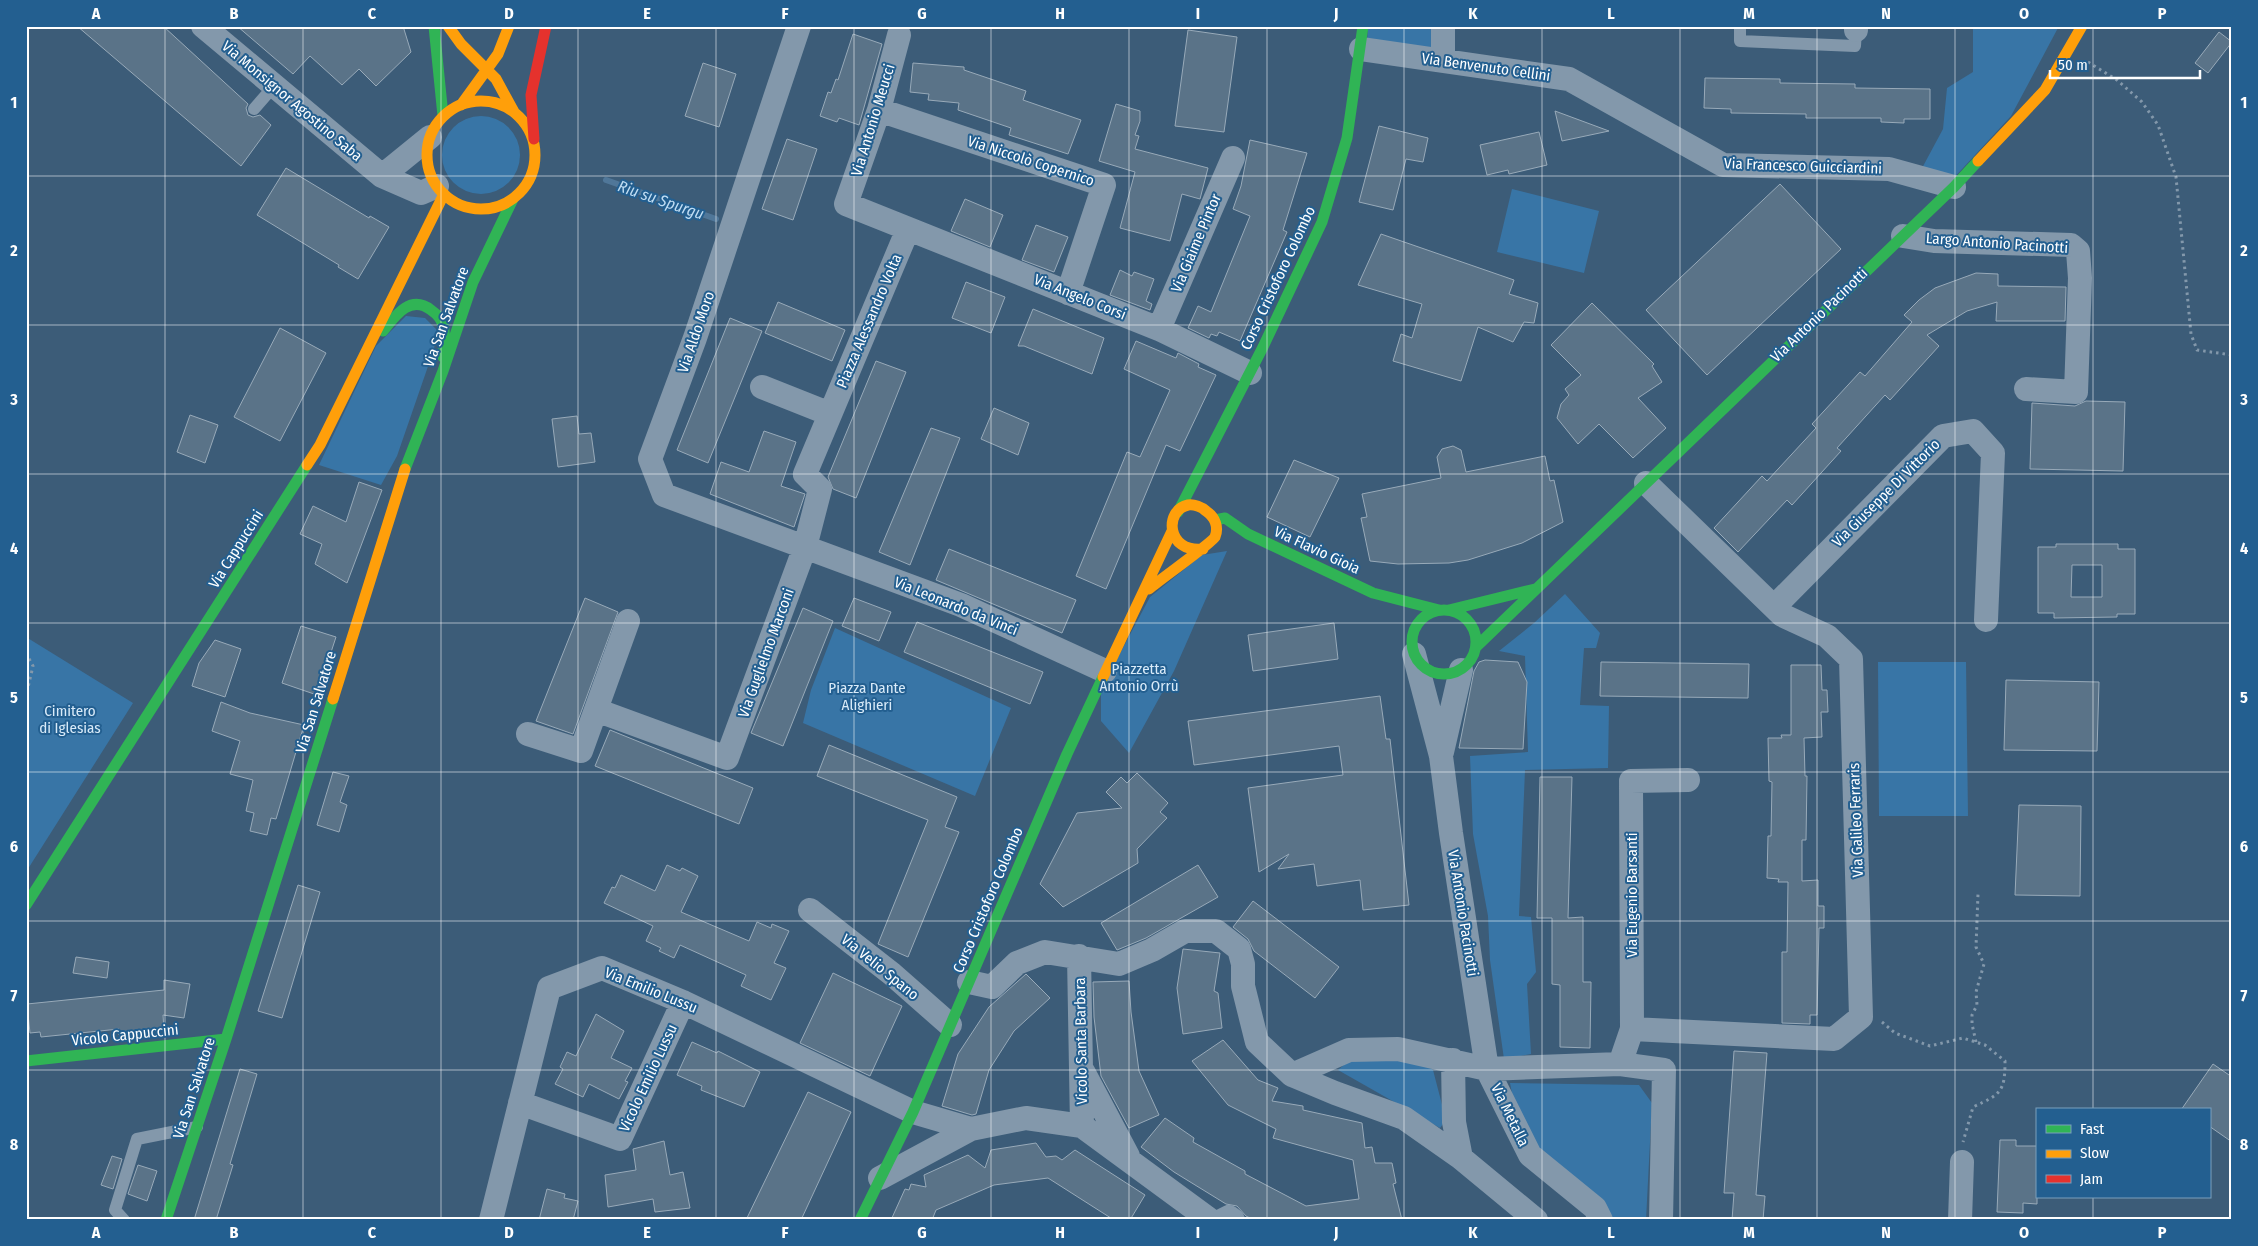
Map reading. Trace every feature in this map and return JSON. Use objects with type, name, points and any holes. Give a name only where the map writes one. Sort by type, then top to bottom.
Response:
[{"type":"street","name":"Via Monsignor Agostino Saba","points":[[203,26],[274,86],[309,110],[382,176],[421,193],[441,190]]},
{"type":"street","points":[[434,26],[443,116]]},
{"type":"street","points":[[448,26],[470,53],[487,68],[507,92],[514,112]]},
{"type":"street","points":[[461,105],[498,54],[509,26]]},
{"type":"street","points":[[430,137],[428,163],[441,190],[459,204],[477,209],[496,207],[513,199],[523,190],[530,178],[534,164],[535,150],[531,95],[546,26]]},
{"type":"street","name":"Via Aldo Moro","points":[[799,26],[695,338],[650,458],[664,495],[805,547]]},
{"type":"street","points":[[1443,26],[1443,60]]},
{"type":"street","name":"Via Antonio Pacinotti","points":[[1476,647],[1954,187],[2045,90],[2082,26]]},
{"type":"street","name":"Via Antonio Meucci","points":[[846,204],[879,110],[898,35]]},
{"type":"street","name":"Via Benvenuto Cellini","points":[[1362,37],[1443,60],[1569,79],[1607,100]]},
{"type":"street","name":"Corso Cristoforo Colombo","points":[[1178,512],[1211,445],[1250,373],[1322,222],[1347,138],[1362,37]]},
{"type":"street","name":"Via Francesco Guicciardini","points":[[1607,100],[1723,165],[1889,169],[1954,187]]},
{"type":"street","points":[[382,176],[430,137],[443,116],[461,105],[472,102],[494,102],[514,112],[529,129],[535,150]]},
{"type":"street","name":"Via Niccolò Copernico","points":[[879,110],[1104,185],[1068,293]]},
{"type":"street","name":"Via Giaime Pintor","points":[[1159,329],[1233,158]]},
{"type":"street","name":"Via Cappuccini","points":[[26,905],[320,445],[369,346],[441,190]]},
{"type":"street","name":"Via San Salvatore","points":[[166,1220],[226,1039],[410,451],[443,371],[473,282],[513,199]]},
{"type":"street","name":"Via Angelo Corsi","points":[[846,204],[1159,329],[1250,373]]},
{"type":"street","name":"Piazza Alessandro Volta","points":[[805,547],[820,489],[805,474],[908,228]]},
{"type":"street","name":"Largo Antonio Pacinotti","points":[[1903,236],[1934,241],[2071,245],[2078,251],[2080,278],[2076,392],[2026,389]]},
{"type":"street","points":[[369,346],[404,308],[414,305],[425,305],[436,314],[444,326],[443,371]]},
{"type":"street","points":[[762,387],[830,414]]},
{"type":"street","name":"Via Giuseppe Di Vittorio","points":[[1774,607],[1943,436],[1974,431],[1993,453],[1986,620]]},
{"type":"street","points":[[1211,445],[1212,473]]},
{"type":"street","name":"Via Galileo Ferraris","points":[[1646,483],[1782,615],[1827,636],[1851,659],[1861,1006]]},
{"type":"street","points":[[1205,547],[1216,533],[1212,511],[1197,505],[1178,512],[1172,524],[1172,531],[1174,537],[1183,547],[1196,550],[1248,534]]},
{"type":"street","name":"Via Flavio Gioia","points":[[1212,511],[1248,534],[1373,593],[1444,610]]},
{"type":"street","name":"Corso Cristoforo Colombo","points":[[860,1220],[913,1112],[1105,671],[1144,593],[1172,531]]},
{"type":"street","name":"Via Leonardo da Vinci","points":[[805,547],[961,605],[1105,671]]},
{"type":"street","name":"Via Guglielmo Marconi","points":[[596,710],[727,758],[805,547]]},
{"type":"street","name":"Corso Cristoforo Colombo","points":[[1144,593],[1184,560],[1205,547]]},
{"type":"street","name":"Via Antonio Pacinotti","points":[[1444,610],[1537,588]]},
{"type":"street","name":"Via Flavio Gioia","points":[[1373,593],[1383,606]]},
{"type":"street","points":[[1403,632],[1412,649],[1420,664],[1428,671],[1439,674],[1450,674],[1461,670],[1468,664],[1476,647],[1476,636],[1472,626],[1465,617],[1444,610],[1424,615],[1417,623],[1412,633],[1412,649]]},
{"type":"street","points":[[528,734],[581,751],[628,622]]},
{"type":"street","name":"Via Antonio Pacinotti","points":[[1412,649],[1441,756],[1487,1069]]},
{"type":"street","name":"Via Antonio Pacinotti","points":[[1441,756],[1461,670]]},
{"type":"street","name":"Via Eugenio Barsanti","points":[[1620,1064],[1632,1028],[1631,781],[1688,780]]},
{"type":"street","name":"Via Velio Spano","points":[[810,910],[892,974],[950,1025]]},
{"type":"street","points":[[969,982],[992,987],[1017,963],[1045,952],[1119,964],[1152,950],[1185,931],[1216,931],[1239,949],[1243,986],[1257,1042],[1292,1074],[1335,1093],[1404,1118],[1461,1158],[1536,1220]]},
{"type":"street","points":[[983,948],[1017,963]]},
{"type":"street","name":"Vicolo Santa Barbara","points":[[1079,956],[1082,1126]]},
{"type":"street","name":"Via Emilio Lussu","points":[[490,1220],[549,988],[602,968],[682,1002],[913,1112],[971,1129]]},
{"type":"street","name":"Vicolo Emilio Lussu","points":[[520,1103],[620,1138],[682,1002]]},
{"type":"street","points":[[1632,1028],[1834,1038],[1861,1016],[1861,1006]]},
{"type":"street","name":"Vicolo Cappuccini","points":[[26,1061],[226,1039]]},
{"type":"street","points":[[1292,1074],[1349,1050],[1398,1049],[1487,1069],[1620,1064],[1664,1070],[1661,1220]]},
{"type":"street","points":[[1453,1060],[1454,1122],[1461,1158]]},
{"type":"street","points":[[1081,1068],[1130,1160]]},
{"type":"street","name":"Via Metalla","points":[[1487,1069],[1530,1154],[1595,1208],[1601,1220]]},
{"type":"street","points":[[880,1178],[971,1129],[1026,1118],[1082,1126],[1130,1160],[1195,1215]]},
{"type":"street","points":[[1960,1220],[1962,1162]]},
{"type":"street","points":[[1223,1220],[1229,1217],[1233,1220]]},
{"type":"lane","points":[[1740,26],[1740,41],[1855,46],[1856,28]]},
{"type":"lane","points":[[254,109],[274,86]]},
{"type":"lane","points":[[124,1220],[115,1210],[137,1139],[197,1126]]},
{"type":"path","points":[[2069,50],[2117,80],[2142,102],[2158,125],[2176,178],[2191,334],[2198,350],[2232,355]]},
{"type":"path","points":[[26,653],[33,666],[26,696]]},
{"type":"path","points":[[1976,1043],[1972,1014],[1977,1005],[1976,992],[1984,964],[1976,947],[1978,894]]},
{"type":"path","points":[[1861,1006],[1895,1033],[1912,1040],[1930,1046],[1963,1038],[1985,1045],[2005,1061],[2005,1082],[1995,1096],[1973,1107],[1963,1138],[1962,1162]]},
{"type":"green space","points":[[1368,26],[1434,26],[1433,52],[1367,43]]},
{"type":"green space","points":[[1973,26],[2059,26],[2011,116],[1951,181],[1921,170],[1943,129],[1947,88],[1973,72]]},
{"type":"green space","points":[[473,116],[489,116],[503,122],[514,133],[520,147],[520,163],[514,177],[503,188],[489,194],[473,194],[459,188],[448,177],[442,163],[442,147],[448,133],[459,122]]},
{"type":"green space","points":[[1512,189],[1599,211],[1584,273],[1497,252]]},
{"type":"green space","points":[[406,316],[425,318],[437,330],[434,349],[397,456],[381,485],[319,465],[376,346]]},
{"type":"green space","name":"Piazzetta Antonio Orrù","points":[[1227,551],[1174,671],[1129,753],[1101,721],[1101,689],[1150,597],[1202,555]]},
{"type":"green space","points":[[1565,594],[1600,633],[1596,648],[1584,648],[1580,705],[1609,706],[1608,768],[1525,770],[1519,916],[1531,917],[1536,972],[1527,984],[1531,1054],[1504,1059],[1490,960],[1488,916],[1473,834],[1470,756],[1528,752],[1525,656],[1499,651],[1534,623]]},
{"type":"green space","name":"Piazza Dante Alighieri","points":[[835,628],[1011,708],[975,796],[803,723],[811,690]]},
{"type":"green space","name":"Cimitero di Iglesias","points":[[26,637],[133,703],[26,872]]},
{"type":"green space","points":[[1878,662],[1966,662],[1968,816],[1879,816]]},
{"type":"green space","points":[[1356,1054],[1418,1057],[1433,1070],[1446,1120],[1440,1128],[1338,1070]]},
{"type":"green space","points":[[1510,1083],[1639,1085],[1652,1103],[1646,1220],[1609,1220],[1536,1148],[1516,1114]]},
{"type":"building","points":[[77,26],[163,26],[248,104],[246,108],[248,115],[253,117],[260,115],[271,125],[241,166]]},
{"type":"building","points":[[237,26],[403,26],[411,52],[376,86],[359,69],[342,85],[310,56],[293,74]]},
{"type":"building","points":[[1188,30],[1237,37],[1224,132],[1175,126]]},
{"type":"building","points":[[2219,32],[2232,42],[2208,73],[2195,63]]},
{"type":"building","points":[[853,34],[882,44],[859,125],[839,118],[837,122],[820,116],[828,92],[831,93],[836,79],[838,80]]},
{"type":"building","points":[[703,63],[736,74],[719,127],[685,116]]},
{"type":"building","points":[[913,63],[964,67],[964,70],[1026,91],[1023,100],[1081,120],[1068,154],[1009,135],[1011,128],[958,110],[959,103],[928,100],[929,94],[910,92]]},
{"type":"building","points":[[1705,78],[1780,79],[1780,83],[1855,84],[1855,88],[1930,89],[1930,119],[1904,119],[1904,123],[1881,122],[1881,118],[1806,118],[1806,114],[1731,113],[1731,109],[1704,108]]},
{"type":"building","points":[[1116,104],[1140,111],[1140,121],[1135,135],[1139,136],[1135,149],[1208,168],[1200,199],[1182,194],[1170,241],[1120,228],[1135,172],[1099,161]]},
{"type":"building","points":[[1555,111],[1609,131],[1562,141]]},
{"type":"building","points":[[1379,126],[1428,138],[1423,162],[1406,159],[1393,210],[1359,202]]},
{"type":"building","points":[[1539,132],[1547,165],[1509,174],[1508,170],[1487,175],[1480,145]]},
{"type":"building","points":[[787,139],[817,149],[793,220],[762,209]]},
{"type":"building","points":[[1250,140],[1307,153],[1283,230],[1287,232],[1240,341],[1219,332],[1217,336],[1211,334],[1209,338],[1188,328],[1198,306],[1211,312],[1250,216],[1233,209],[1241,186]]},
{"type":"building","points":[[286,168],[369,218],[370,216],[389,227],[358,279],[338,267],[339,265],[257,215]]},
{"type":"building","points":[[1780,184],[1841,249],[1707,375],[1646,310]]},
{"type":"building","points":[[965,199],[1003,215],[990,247],[951,231]]},
{"type":"building","points":[[1036,225],[1068,237],[1054,272],[1022,260]]},
{"type":"building","points":[[1381,234],[1514,280],[1509,294],[1538,303],[1534,323],[1524,322],[1513,342],[1478,327],[1461,381],[1393,361],[1401,334],[1412,338],[1422,304],[1358,285]]},
{"type":"building","points":[[1120,270],[1132,276],[1134,272],[1154,279],[1146,301],[1152,304],[1150,310],[1110,295]]},
{"type":"building","points":[[1976,273],[1998,274],[1998,286],[2066,287],[2065,321],[1996,321],[1997,302],[1967,311],[1927,335],[1939,346],[1890,400],[1885,395],[1837,448],[1841,451],[1792,505],[1787,500],[1738,552],[1714,528],[1762,476],[1767,481],[1816,428],[1812,424],[1860,372],[1865,376],[1912,322],[1904,315],[1919,300],[1935,288]]},
{"type":"building","points":[[966,282],[1005,297],[991,333],[952,318]]},
{"type":"building","points":[[778,302],[845,330],[832,361],[765,333]]},
{"type":"building","points":[[1592,303],[1654,364],[1652,366],[1662,382],[1638,398],[1666,428],[1633,458],[1599,424],[1578,444],[1557,418],[1561,404],[1569,395],[1565,389],[1581,375],[1551,345]]},
{"type":"building","points":[[1033,309],[1104,338],[1092,374],[1024,346],[1018,346]]},
{"type":"building","points":[[730,318],[762,331],[708,463],[677,450]]},
{"type":"building","points":[[280,328],[326,353],[280,441],[234,417]]},
{"type":"building","points":[[1136,341],[1176,358],[1178,353],[1199,364],[1198,367],[1216,375],[1180,451],[1166,445],[1106,589],[1076,576],[1127,452],[1140,457],[1170,390],[1124,369]]},
{"type":"building","points":[[876,361],[906,372],[856,498],[833,489],[828,477]]},
{"type":"building","points":[[2086,401],[2125,402],[2123,471],[2030,469],[2032,403],[2075,406]]},
{"type":"building","points":[[994,408],[1029,423],[1018,455],[981,439]]},
{"type":"building","points":[[190,415],[218,425],[205,463],[177,452]]},
{"type":"building","points":[[577,416],[579,434],[591,433],[595,462],[558,467],[552,419]]},
{"type":"building","points":[[931,428],[960,438],[910,565],[879,552]]},
{"type":"building","points":[[764,431],[796,442],[781,486],[805,494],[794,527],[710,494],[721,462],[749,472]]},
{"type":"building","points":[[1453,446],[1461,450],[1466,472],[1545,456],[1550,481],[1554,480],[1563,522],[1522,543],[1468,560],[1449,563],[1398,564],[1370,561],[1361,518],[1367,517],[1362,494],[1441,478],[1437,457],[1442,449]]},
{"type":"building","points":[[1294,460],[1339,478],[1310,537],[1267,517]]},
{"type":"building","points":[[359,482],[382,490],[347,583],[315,564],[322,544],[300,534],[313,506],[346,522]]},
{"type":"building","points":[[2056,544],[2118,544],[2118,549],[2135,549],[2135,614],[2117,614],[2117,617],[2054,618],[2054,613],[2038,613],[2038,547],[2056,547]],"holes":[[[2072,565],[2102,565],[2102,597],[2071,597]]]},
{"type":"building","points":[[949,549],[1076,600],[1062,633],[936,580]]},
{"type":"building","points":[[585,598],[618,612],[573,734],[536,721]]},
{"type":"building","points":[[854,598],[891,612],[879,641],[842,626]]},
{"type":"building","points":[[803,608],[833,621],[783,746],[751,733]]},
{"type":"building","points":[[917,622],[1043,672],[1030,704],[904,652]]},
{"type":"building","points":[[1334,623],[1338,659],[1253,671],[1248,635]]},
{"type":"building","points":[[301,626],[336,637],[317,695],[282,683]]},
{"type":"building","points":[[215,640],[241,649],[225,697],[192,686],[199,663]]},
{"type":"building","points":[[1485,660],[1518,662],[1527,682],[1523,749],[1459,748],[1474,671],[1479,662]]},
{"type":"building","points":[[1601,662],[1749,664],[1748,698],[1600,696]]},
{"type":"building","points":[[1791,665],[1821,665],[1822,690],[1827,690],[1828,712],[1821,712],[1822,737],[1804,738],[1805,776],[1807,776],[1806,840],[1802,840],[1802,881],[1818,880],[1818,906],[1824,906],[1824,928],[1819,928],[1817,1015],[1810,1015],[1810,1024],[1782,1023],[1782,952],[1787,952],[1788,882],[1778,882],[1779,879],[1767,878],[1768,836],[1771,836],[1772,782],[1769,781],[1768,738],[1782,738],[1781,735],[1791,735]]},
{"type":"building","points":[[2006,680],[2099,682],[2097,751],[2004,750]]},
{"type":"building","points":[[1380,696],[1386,739],[1390,739],[1409,905],[1363,910],[1360,880],[1317,886],[1314,864],[1278,869],[1289,854],[1259,872],[1248,788],[1343,775],[1339,746],[1194,765],[1188,721]]},
{"type":"building","points":[[221,702],[250,713],[304,725],[276,819],[271,818],[267,835],[250,831],[254,813],[246,811],[253,780],[230,774],[240,741],[212,731]]},
{"type":"building","points":[[610,730],[753,788],[739,824],[595,766]]},
{"type":"building","points":[[829,745],[957,797],[945,827],[959,832],[908,957],[878,944],[928,820],[817,776]]},
{"type":"building","points":[[333,772],[349,776],[340,802],[347,805],[339,832],[317,825]]},
{"type":"building","points":[[1137,773],[1168,803],[1160,812],[1167,818],[1137,849],[1138,863],[1063,907],[1040,884],[1077,813],[1122,808],[1106,792],[1121,777],[1127,783]]},
{"type":"building","points":[[1540,777],[1572,777],[1568,918],[1583,917],[1583,982],[1591,982],[1590,1048],[1560,1047],[1560,985],[1552,984],[1552,918],[1537,918]]},
{"type":"building","points":[[2019,805],[2081,806],[2080,896],[2015,895]]},
{"type":"building","points":[[667,865],[680,871],[682,868],[698,876],[681,912],[749,941],[757,922],[771,928],[772,924],[789,931],[774,963],[786,968],[771,1000],[741,986],[746,975],[680,945],[674,958],[659,951],[661,948],[646,941],[653,926],[604,903],[612,887],[615,888],[621,875],[655,891]]},
{"type":"building","points":[[1198,865],[1218,897],[1146,938],[1117,950],[1101,923]]},
{"type":"building","points":[[298,885],[320,892],[282,1018],[258,1011]]},
{"type":"building","points":[[1253,901],[1339,967],[1315,998],[1254,951],[1248,939],[1233,927]]},
{"type":"building","points":[[1183,949],[1220,953],[1214,991],[1218,993],[1222,1028],[1183,1034],[1177,988]]},
{"type":"building","points":[[76,957],[109,962],[107,978],[73,973]]},
{"type":"building","points":[[833,973],[902,1006],[870,1076],[800,1043]]},
{"type":"building","points":[[1026,974],[1050,998],[1014,1031],[989,1070],[976,1114],[972,1115],[942,1106],[958,1054],[989,1007]]},
{"type":"building","points":[[164,980],[190,984],[184,1018],[163,1015],[164,1030],[119,1035],[119,1029],[41,1037],[40,1032],[30,1033],[27,1004],[164,990]]},
{"type":"building","points":[[1129,981],[1139,1071],[1159,1115],[1129,1128],[1101,1076],[1094,1017],[1093,982]]},
{"type":"building","points":[[596,1014],[624,1031],[611,1058],[632,1068],[625,1081],[628,1082],[619,1099],[589,1084],[583,1097],[555,1084],[563,1069],[560,1067],[567,1052],[576,1056]]},
{"type":"building","points":[[1223,1040],[1258,1080],[1278,1088],[1272,1101],[1303,1106],[1303,1110],[1362,1123],[1365,1148],[1372,1147],[1375,1163],[1392,1163],[1396,1183],[1393,1184],[1402,1220],[1254,1220],[1246,1216],[1237,1206],[1226,1204],[1174,1172],[1141,1147],[1165,1118],[1194,1138],[1193,1142],[1245,1171],[1245,1174],[1306,1206],[1359,1199],[1353,1160],[1273,1138],[1276,1129],[1228,1105],[1192,1061]]},
{"type":"building","points":[[692,1042],[717,1053],[718,1051],[760,1072],[744,1107],[701,1090],[702,1086],[677,1075]]},
{"type":"building","points":[[1734,1051],[1767,1053],[1756,1195],[1765,1196],[1763,1220],[1732,1220],[1734,1193],[1724,1193]]},
{"type":"building","points":[[2213,1064],[2232,1077],[2232,1142],[2210,1127],[2210,1108],[2182,1108]]},
{"type":"building","points":[[240,1069],[257,1074],[230,1164],[233,1165],[216,1220],[194,1220]]},
{"type":"building","points":[[808,1092],[851,1112],[801,1220],[746,1220]]},
{"type":"building","points":[[2000,1140],[2016,1140],[2016,1146],[2036,1146],[2037,1204],[2023,1203],[2023,1213],[1997,1212]]},
{"type":"building","points":[[664,1141],[670,1175],[683,1172],[690,1208],[655,1212],[653,1199],[608,1207],[605,1175],[636,1170],[633,1149]]},
{"type":"building","points":[[1036,1143],[1046,1157],[1056,1156],[1062,1160],[1075,1150],[1145,1195],[1130,1220],[1114,1220],[1048,1178],[994,1185],[936,1210],[932,1220],[891,1220],[905,1189],[909,1190],[911,1184],[926,1187],[924,1175],[968,1155],[985,1168],[991,1150]]},
{"type":"building","points":[[112,1156],[122,1159],[113,1189],[101,1185]]},
{"type":"building","points":[[138,1165],[157,1171],[147,1201],[128,1194]]},
{"type":"building","points":[[547,1189],[565,1194],[564,1198],[578,1201],[573,1220],[539,1220]]},
{"type":"waterway","name":"Riu su Spurgu","points":[[606,180],[716,219]]},
{"type":"traffic: fast","points":[[434,26],[443,116]]},
{"type":"traffic: fast","points":[[1178,512],[1263,347],[1322,222],[1347,138],[1363,26]]},
{"type":"traffic: fast","points":[[1476,647],[1954,187],[1978,161]]},
{"type":"traffic: fast","points":[[405,469],[443,371],[473,282],[513,199]]},
{"type":"traffic: fast","points":[[383,331],[404,309],[416,304],[423,306],[431,310],[442,323],[444,329],[443,357]]},
{"type":"traffic: fast","points":[[26,905],[307,465]]},
{"type":"traffic: fast","points":[[1215,520],[1225,518],[1248,534],[1373,593],[1439,610]]},
{"type":"traffic: fast","points":[[1449,610],[1535,589]]},
{"type":"traffic: fast","points":[[1438,610],[1450,610],[1467,619],[1474,630],[1476,642],[1474,654],[1467,665],[1450,674],[1438,674],[1426,669],[1417,660],[1412,648],[1412,636],[1417,624],[1426,615],[1438,610]]},
{"type":"traffic: fast","points":[[860,1220],[913,1112],[1067,754],[1103,677]]},
{"type":"traffic: fast","points":[[166,1220],[226,1039],[333,699]]},
{"type":"traffic: fast","points":[[26,1061],[226,1039]]},
{"type":"traffic: slow","points":[[448,26],[461,44],[496,79],[514,112]]},
{"type":"traffic: slow","points":[[461,105],[498,54],[509,26]]},
{"type":"traffic: slow","points":[[1978,161],[2045,90],[2082,26]]},
{"type":"traffic: slow","points":[[481,101],[502,105],[519,117],[531,134],[535,155],[531,176],[519,193],[502,205],[481,209],[460,205],[443,193],[431,176],[427,155],[431,134],[443,117],[460,105],[481,101]]},
{"type":"traffic: slow","points":[[307,465],[320,445],[444,194]]},
{"type":"traffic: slow","points":[[333,699],[405,469]]},
{"type":"traffic: slow","points":[[1149,589],[1155,584],[1195,554],[1205,546],[1212,541],[1215,537],[1216,526],[1212,516],[1200,507],[1193,505],[1180,508],[1172,522],[1176,538],[1182,545],[1191,548],[1203,549]]},
{"type":"traffic: slow","points":[[1103,677],[1172,531]]},
{"type":"traffic: jam","points":[[534,139],[531,95],[546,26]]}]
